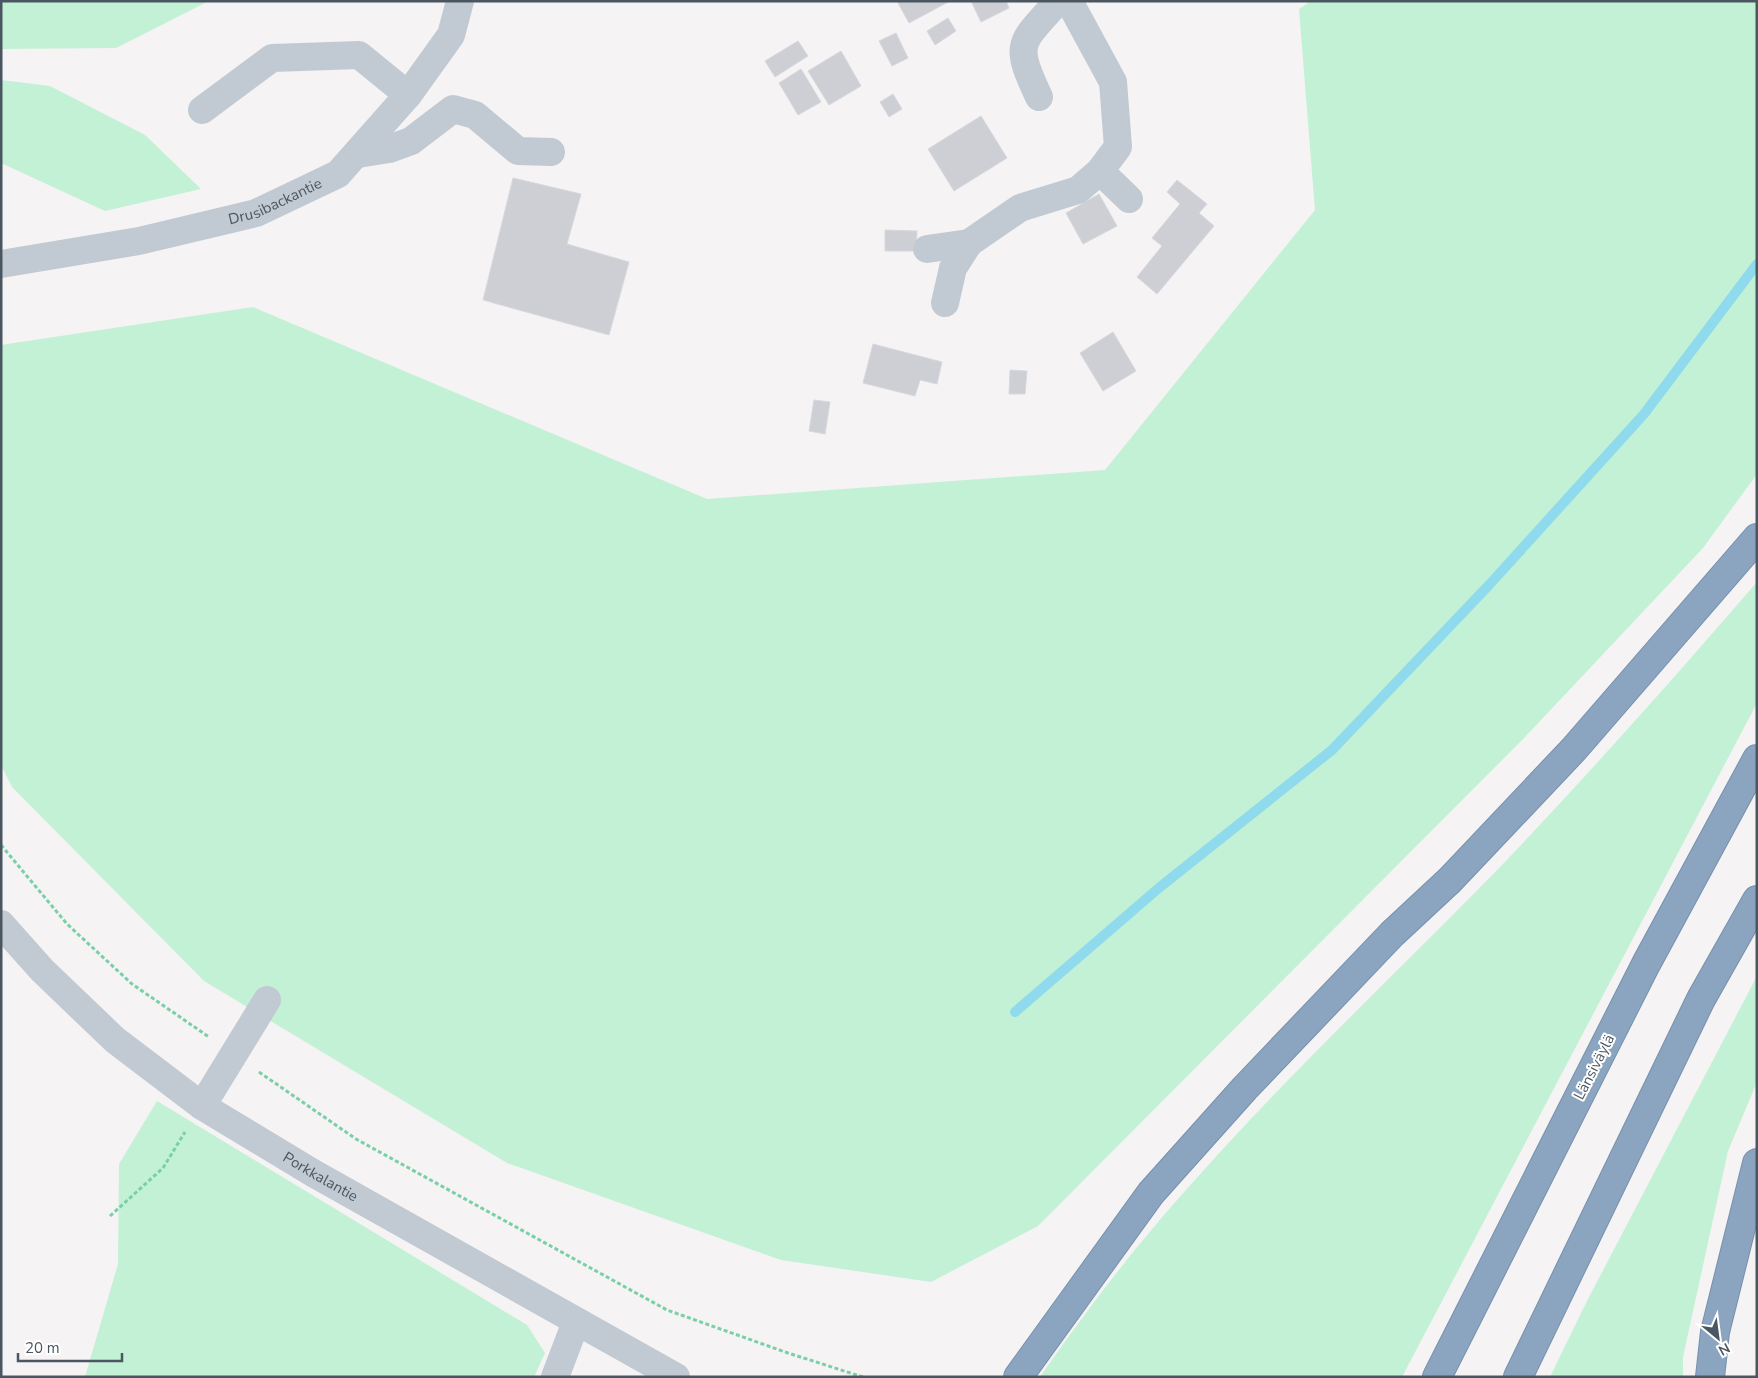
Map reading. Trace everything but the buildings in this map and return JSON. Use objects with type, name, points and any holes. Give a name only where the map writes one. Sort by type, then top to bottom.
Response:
[{"type":"highway","points":[[1018,1377],[1151,1193],[1305,1025],[1392,934],[1450,880],[1574,749],[1757,538]]},
{"type":"highway","name":"Länsiväylä","points":[[1437,1377],[1646,964],[1757,759]]},
{"type":"highway","points":[[1518,1377],[1701,999],[1757,900]]},
{"type":"highway","points":[[1710,1377],[1715,1332],[1757,1163]]},
{"type":"street","name":"Drusibackantie","points":[[1,264],[139,241],[256,213],[338,174],[358,154],[408,95],[451,35],[460,1]]},
{"type":"street","points":[[1038,97],[1021,53],[1027,36],[1058,1]]},
{"type":"street","points":[[945,302],[953,268],[969,243],[1020,208],[1078,190],[1100,170],[1118,147],[1113,82],[1069,1]]},
{"type":"street","points":[[202,110],[272,58],[359,55],[408,95]]},
{"type":"street","points":[[358,154],[389,149],[412,141],[453,109],[476,115],[518,151],[550,152]]},
{"type":"street","points":[[1100,170],[1129,198]]},
{"type":"street","points":[[927,249],[969,243]]},
{"type":"street","name":"Porkkalantie","points":[[1,924],[42,970],[115,1040],[202,1106],[313,1173],[676,1377]]},
{"type":"street","points":[[202,1106],[267,1000]]},
{"type":"street","points":[[555,1377],[576,1322]]},
{"type":"path","points":[[1,845],[67,924],[132,984],[356,1138],[667,1310],[788,1353],[863,1377]]},
{"type":"path","points":[[110,1216],[163,1168],[202,1106]]},
{"type":"green space","points":[[1,1],[209,1],[116,48],[1,49]]},
{"type":"green space","points":[[1311,1],[1757,1],[1757,474],[1703,548],[1525,737],[1038,1226],[931,1282],[781,1260],[507,1163],[204,981],[12,787],[1,765],[1,345],[253,307],[707,499],[1105,470],[1315,210],[1299,9]]},
{"type":"green space","points":[[1,80],[50,86],[145,135],[201,189],[105,211],[1,163]]},
{"type":"green space","points":[[1757,582],[1757,703],[1402,1377],[1040,1377],[1092,1305],[1166,1212],[1301,1066],[1534,831],[1631,726]]},
{"type":"green space","points":[[1757,976],[1757,1082],[1728,1151],[1683,1357],[1683,1377],[1550,1377],[1587,1301]]},
{"type":"green space","points":[[157,1101],[527,1325],[545,1353],[534,1377],[85,1377],[118,1264],[119,1164]]},
{"type":"waterway","points":[[1015,1012],[1160,887],[1332,750],[1489,585],[1644,414],[1757,264]]}]
